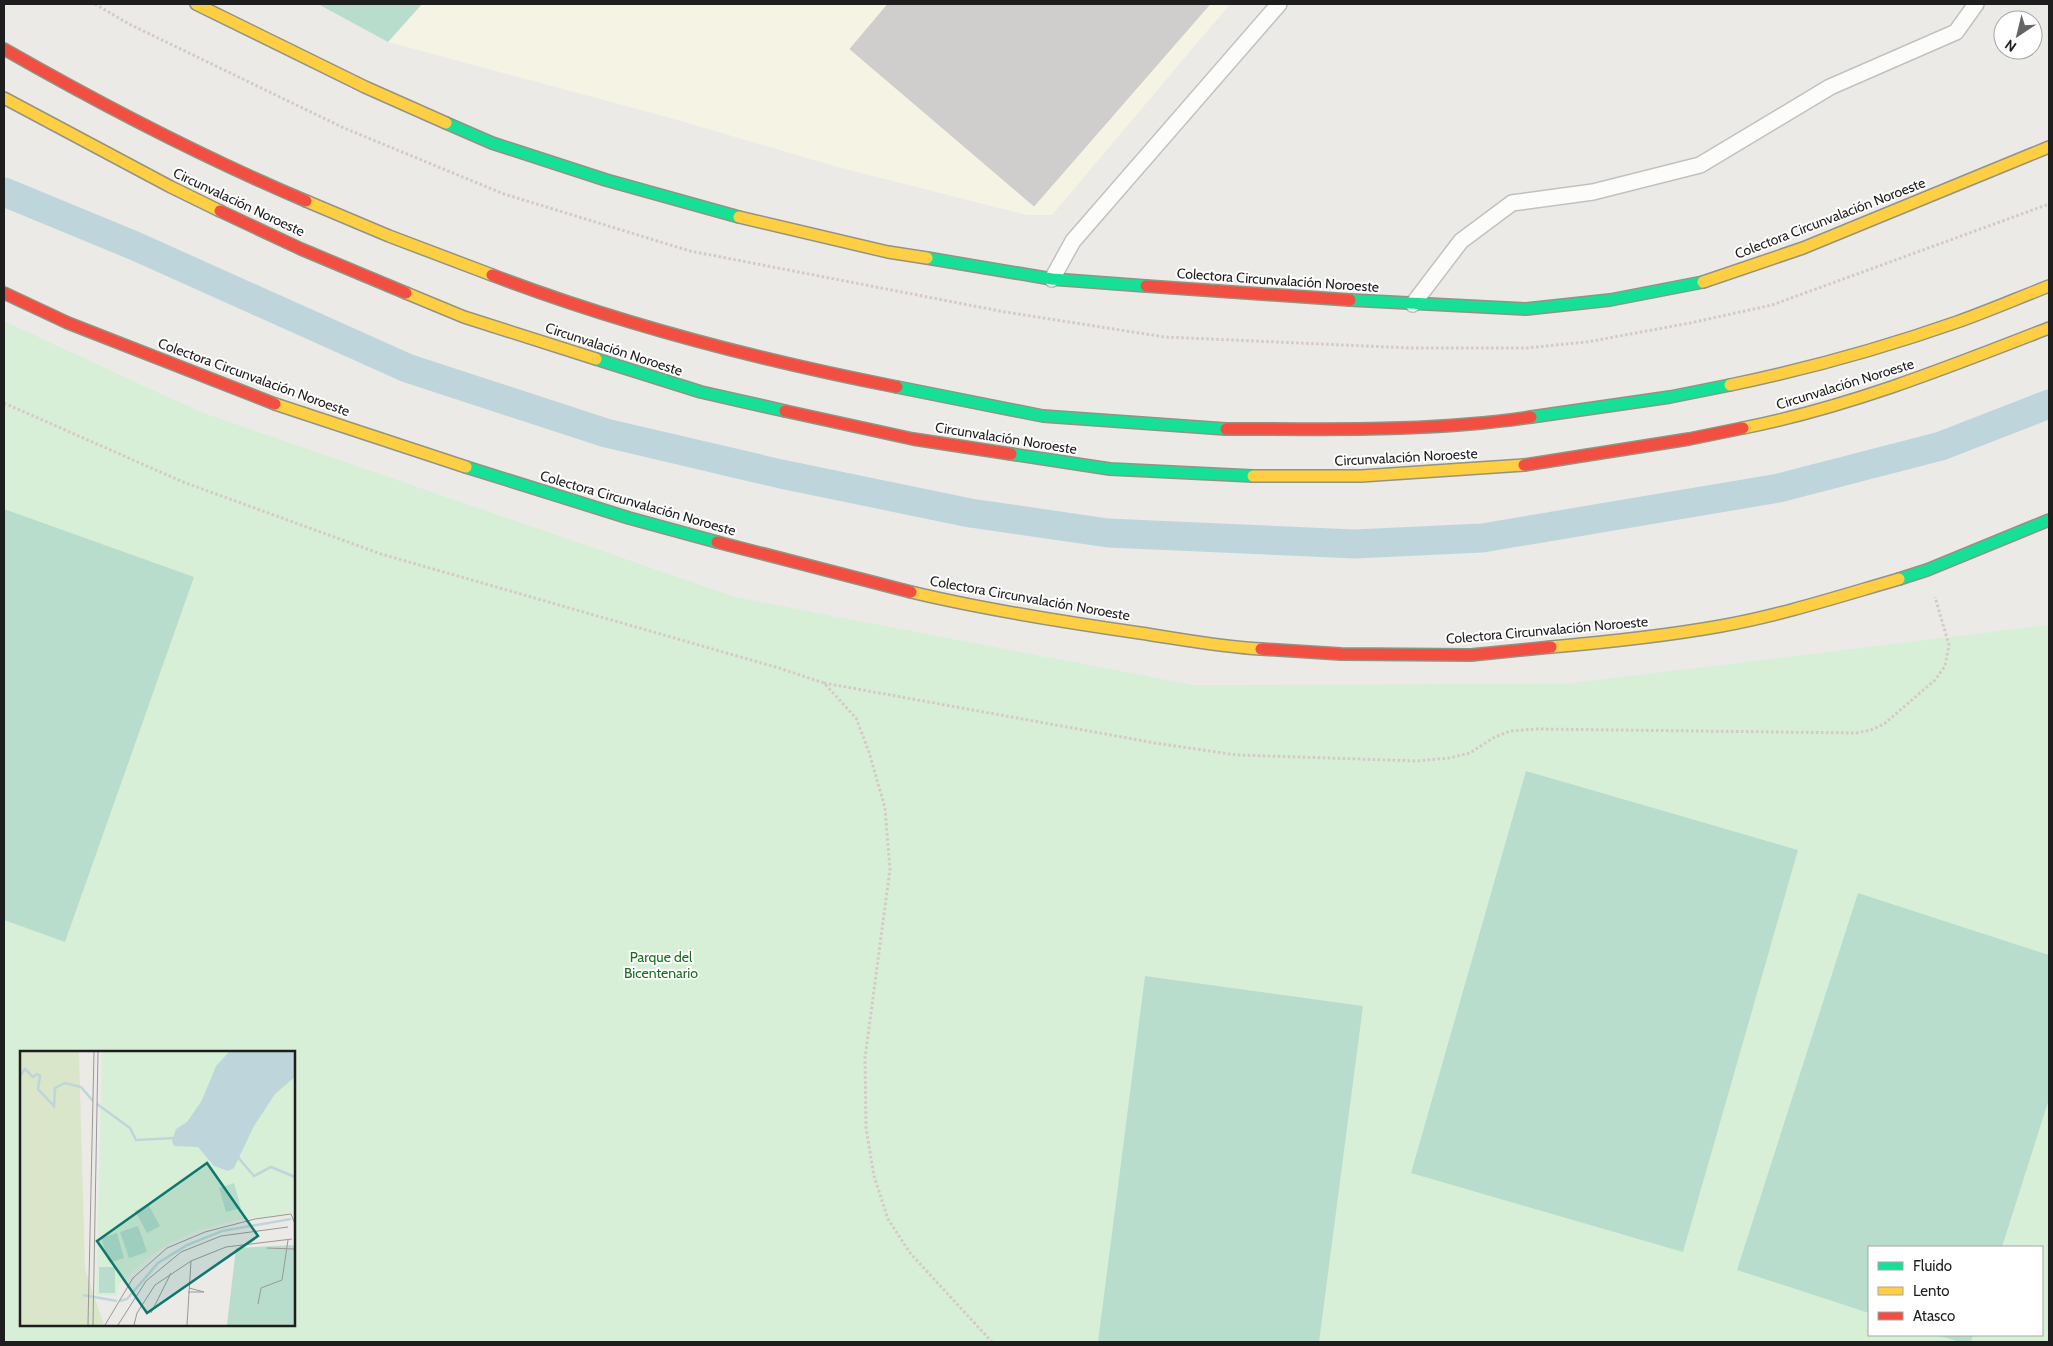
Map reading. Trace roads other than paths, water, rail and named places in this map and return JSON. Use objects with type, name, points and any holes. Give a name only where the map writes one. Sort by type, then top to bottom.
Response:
[{"type":"main road","name":"Colectora Circunvalación Noroeste","points":[[196,4],[365,87],[492,142],[606,180],[730,215],[888,252],[1052,279],[1413,304],[1526,309],[1610,300],[1711,280],[1802,248],[2049,147]]},
{"type":"main road","name":"Circunvalación Noroeste","points":[[4,50],[70,87],[238,172],[389,236],[518,285],[675,336],[812,370],[1043,416],[1221,429],[1373,428],[1504,421],[1670,397],[1776,375],[1847,356],[1958,322],[2049,286]]},
{"type":"main road","name":"Circunvalación Noroeste","points":[[4,98],[171,188],[301,248],[464,316],[701,392],[913,439],[1110,469],[1239,476],[1361,476],[1518,466],[1689,439],[1793,418],[1938,371],[2049,328]]},
{"type":"main road","name":"Colectora Circunvalación Noroeste","points":[[4,293],[68,323],[257,398],[441,460],[629,518],[801,565],[962,604],[1116,630],[1239,648],[1341,654],[1471,655],[1626,640],[1722,626],[1808,606],[1927,570],[2049,520]]},
{"type":"lane","points":[[1052,279],[1073,241],[1279,4]]},
{"type":"lane","points":[[1413,304],[1461,241],[1512,203],[1593,192],[1700,165],[1830,87],[1956,32],[1976,4]]},
{"type":"waterway","points":[[4,192],[135,246],[407,368],[606,433],[781,474],[970,513],[1108,533],[1355,544],[1482,538],[1779,488],[1941,446],[2049,404]]},
{"type":"park label","name":"Parque del Bicentenario","points":[[661,966]]}]
